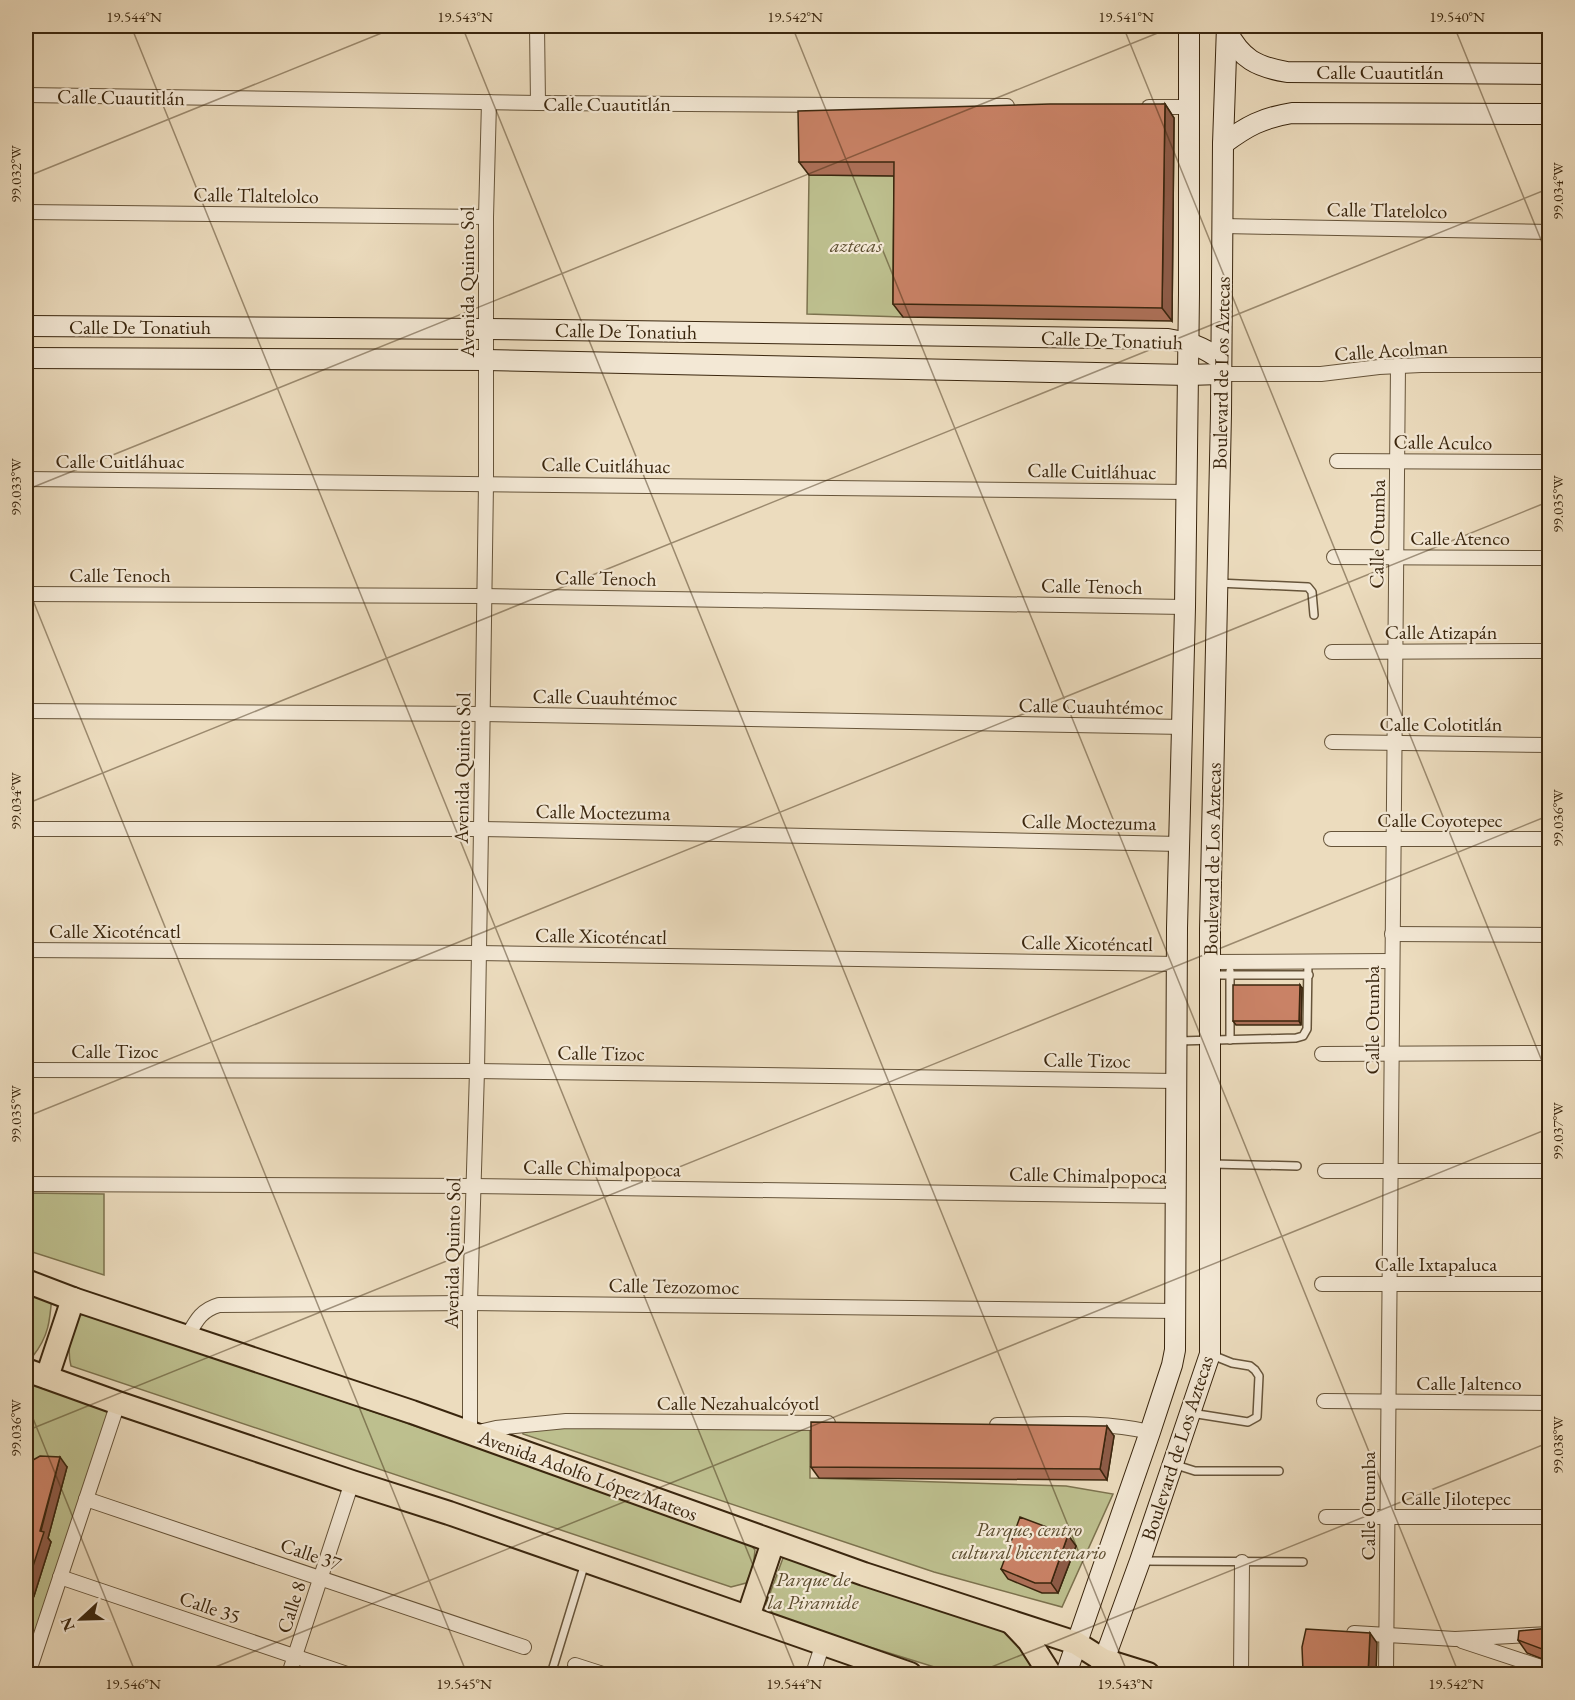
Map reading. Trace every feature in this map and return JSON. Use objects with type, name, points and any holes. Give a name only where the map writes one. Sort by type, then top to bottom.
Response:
[{"type":"main road","name":"Boulevard de Los Aztecas","points":[[1066,1674],[1150,1432],[1175,1350],[1177,1311],[1177,928],[1184,727],[1189,342],[1189,26]]},
{"type":"main road","name":"Boulevard de Los Aztecas","points":[[1100,1671],[1210,1354],[1210,1164],[1220,1040],[1220,968],[1210,929],[1225,369],[1223,144],[1227,28]]},
{"type":"main road","name":"Calle Cuautitlán","points":[[1227,28],[1234,44],[1251,61],[1265,68],[1287,72],[1550,74]]},
{"type":"main road","points":[[1223,144],[1258,121],[1292,113],[1550,114]]},
{"type":"main road","name":"Calle De Tonatiuh","points":[[26,326],[1168,339],[1189,342],[1202,347],[1225,369]]},
{"type":"main road","name":"Calle De Tonatiuh","points":[[26,358],[486,360],[1188,375],[1225,369]]},
{"type":"main road","points":[[1177,928],[1210,929]]},
{"type":"main road","name":"Avenida Adolfo López Mateos","points":[[26,1281],[470,1434],[773,1542],[1076,1643],[1100,1671],[1148,1674]]},
{"type":"main road","points":[[47,1377],[73,1299]]},
{"type":"main road","points":[[26,1370],[449,1513],[910,1674]]},
{"type":"main road","points":[[748,1617],[773,1542]]},
{"type":"main road","points":[[1010,1622],[1029,1641],[1050,1674]]},
{"type":"street","points":[[537,26],[538,103]]},
{"type":"street","name":"Calle Cuautitlán","points":[[26,95],[538,103],[1023,106]]},
{"type":"street","name":"Avenida Quinto Sol","points":[[470,1434],[472,1186],[477,1071],[483,714],[486,218],[489,102]]},
{"type":"street","points":[[1130,107],[1189,107]]},
{"type":"street","name":"Calle Tlaltelolco","points":[[26,212],[486,218]]},
{"type":"street","name":"Calle Tlatelolco","points":[[1223,226],[1550,232]]},
{"type":"street","name":"Calle Acolman","points":[[1225,369],[1321,374],[1398,365],[1550,365]]},
{"type":"street","name":"Calle Otumba","points":[[1386,1674],[1398,365]]},
{"type":"street","name":"Calle Aculco","points":[[1337,461],[1550,462]]},
{"type":"street","name":"Calle Cuitláhuac","points":[[26,479],[1186,492]]},
{"type":"street","name":"Calle Atenco","points":[[1334,557],[1550,558]]},
{"type":"street","name":"Calle Tenoch","points":[[26,594],[483,596],[1185,607]]},
{"type":"street","name":"Calle Atizapán","points":[[1332,652],[1550,651]]},
{"type":"street","name":"Calle Cuauhtémoc","points":[[26,711],[483,714],[1184,727]]},
{"type":"street","name":"Calle Colotitlán","points":[[1332,742],[1550,745]]},
{"type":"street","name":"Calle Moctezuma","points":[[26,829],[481,829],[1180,844]]},
{"type":"street","name":"Calle Coyotepec","points":[[1331,839],[1550,839]]},
{"type":"street","points":[[1392,934],[1550,936]]},
{"type":"street","name":"Calle Xicoténcatl","points":[[26,950],[478,953],[1177,964]]},
{"type":"street","points":[[1220,968],[1308,968],[1392,961]]},
{"type":"street","points":[[1322,1054],[1550,1053]]},
{"type":"street","name":"Calle Tizoc","points":[[26,1070],[477,1071],[1176,1081]]},
{"type":"street","points":[[1324,1171],[1550,1171]]},
{"type":"street","name":"Calle Chimalpopoca","points":[[26,1184],[472,1186],[1177,1196]]},
{"type":"street","name":"Calle Ixtapaluca","points":[[1322,1284],[1550,1284]]},
{"type":"street","name":"Calle Tezozomoc","points":[[187,1337],[204,1311],[219,1305],[470,1304],[1177,1311]]},
{"type":"street","name":"Calle Jaltenco","points":[[1324,1401],[1550,1403]]},
{"type":"street","points":[[28,1674],[118,1403]]},
{"type":"street","name":"Calle Nezahualcóyotl","points":[[470,1434],[496,1428],[566,1421],[837,1423]]},
{"type":"street","points":[[978,1425],[1108,1426],[1131,1427],[1150,1432]]},
{"type":"street","name":"Calle 8","points":[[289,1674],[352,1482]]},
{"type":"street","name":"Calle 37","points":[[86,1499],[524,1647]]},
{"type":"street","name":"Calle Jilotepec","points":[[1326,1517],[1550,1517]]},
{"type":"street","points":[[1240,1674],[1242,1562]]},
{"type":"street","name":"Calle 35","points":[[60,1577],[347,1674]]},
{"type":"street","points":[[1337,1632],[1455,1639],[1550,1634]]},
{"type":"street","points":[[1455,1639],[1550,1671]]},
{"type":"street","points":[[813,1674],[823,1643]]},
{"type":"street","points":[[575,1665],[603,1674]]},
{"type":"lane","points":[[1218,584],[1306,586],[1312,592],[1314,615]]},
{"type":"lane","points":[[1176,1041],[1296,1038],[1303,1035],[1307,1029],[1308,968]]},
{"type":"lane","points":[[1210,1164],[1297,1166]]},
{"type":"lane","points":[[1191,1413],[1248,1422],[1255,1419],[1258,1414],[1258,1376],[1255,1370],[1250,1366],[1232,1363],[1210,1354]]},
{"type":"lane","points":[[1173,1464],[1195,1472],[1279,1471]]},
{"type":"lane","points":[[551,1674],[586,1561]]},
{"type":"lane","points":[[1140,1561],[1303,1562]]},
{"type":"green space","name":"aztecas","points":[[809,175],[904,176],[903,317],[807,314]]},
{"type":"green space","points":[[26,1193],[104,1194],[104,1275],[26,1250]]},
{"type":"green space","points":[[26,1286],[52,1295],[48,1327],[33,1356],[26,1353]]},
{"type":"green space","points":[[87,1314],[746,1539],[755,1550],[753,1568],[746,1583],[731,1587],[71,1366],[69,1347],[72,1333],[80,1315]]},
{"type":"green space","points":[[26,1374],[123,1407],[26,1674]]},
{"type":"green space","name":"Parque, centro cultural bicentenario","points":[[521,1423],[810,1429],[810,1478],[1066,1486],[1113,1494],[1062,1607],[934,1572],[523,1434]]},
{"type":"green space","name":"Parque de la Piramide","points":[[809,1549],[1016,1625],[1045,1674],[957,1674],[779,1619],[769,1612],[766,1604],[783,1558]]},
{"type":"building","points":[[1050,104],[1165,104],[1162,308],[893,304],[894,162],[799,162],[798,111]]},
{"type":"building","points":[[1233,985],[1300,985],[1299,1021],[1233,1021]]},
{"type":"building","points":[[811,1422],[1107,1426],[1100,1469],[811,1467]]},
{"type":"building","points":[[40,1456],[60,1457],[40,1531],[44,1532],[26,1585],[26,1464]]},
{"type":"building","points":[[1020,1517],[1068,1535],[1051,1583],[1035,1583],[1001,1569]]},
{"type":"building","points":[[1550,1628],[1550,1652],[1518,1640],[1519,1631]]},
{"type":"building","points":[[1306,1629],[1370,1633],[1368,1674],[1313,1674],[1303,1671],[1302,1647]]}]
